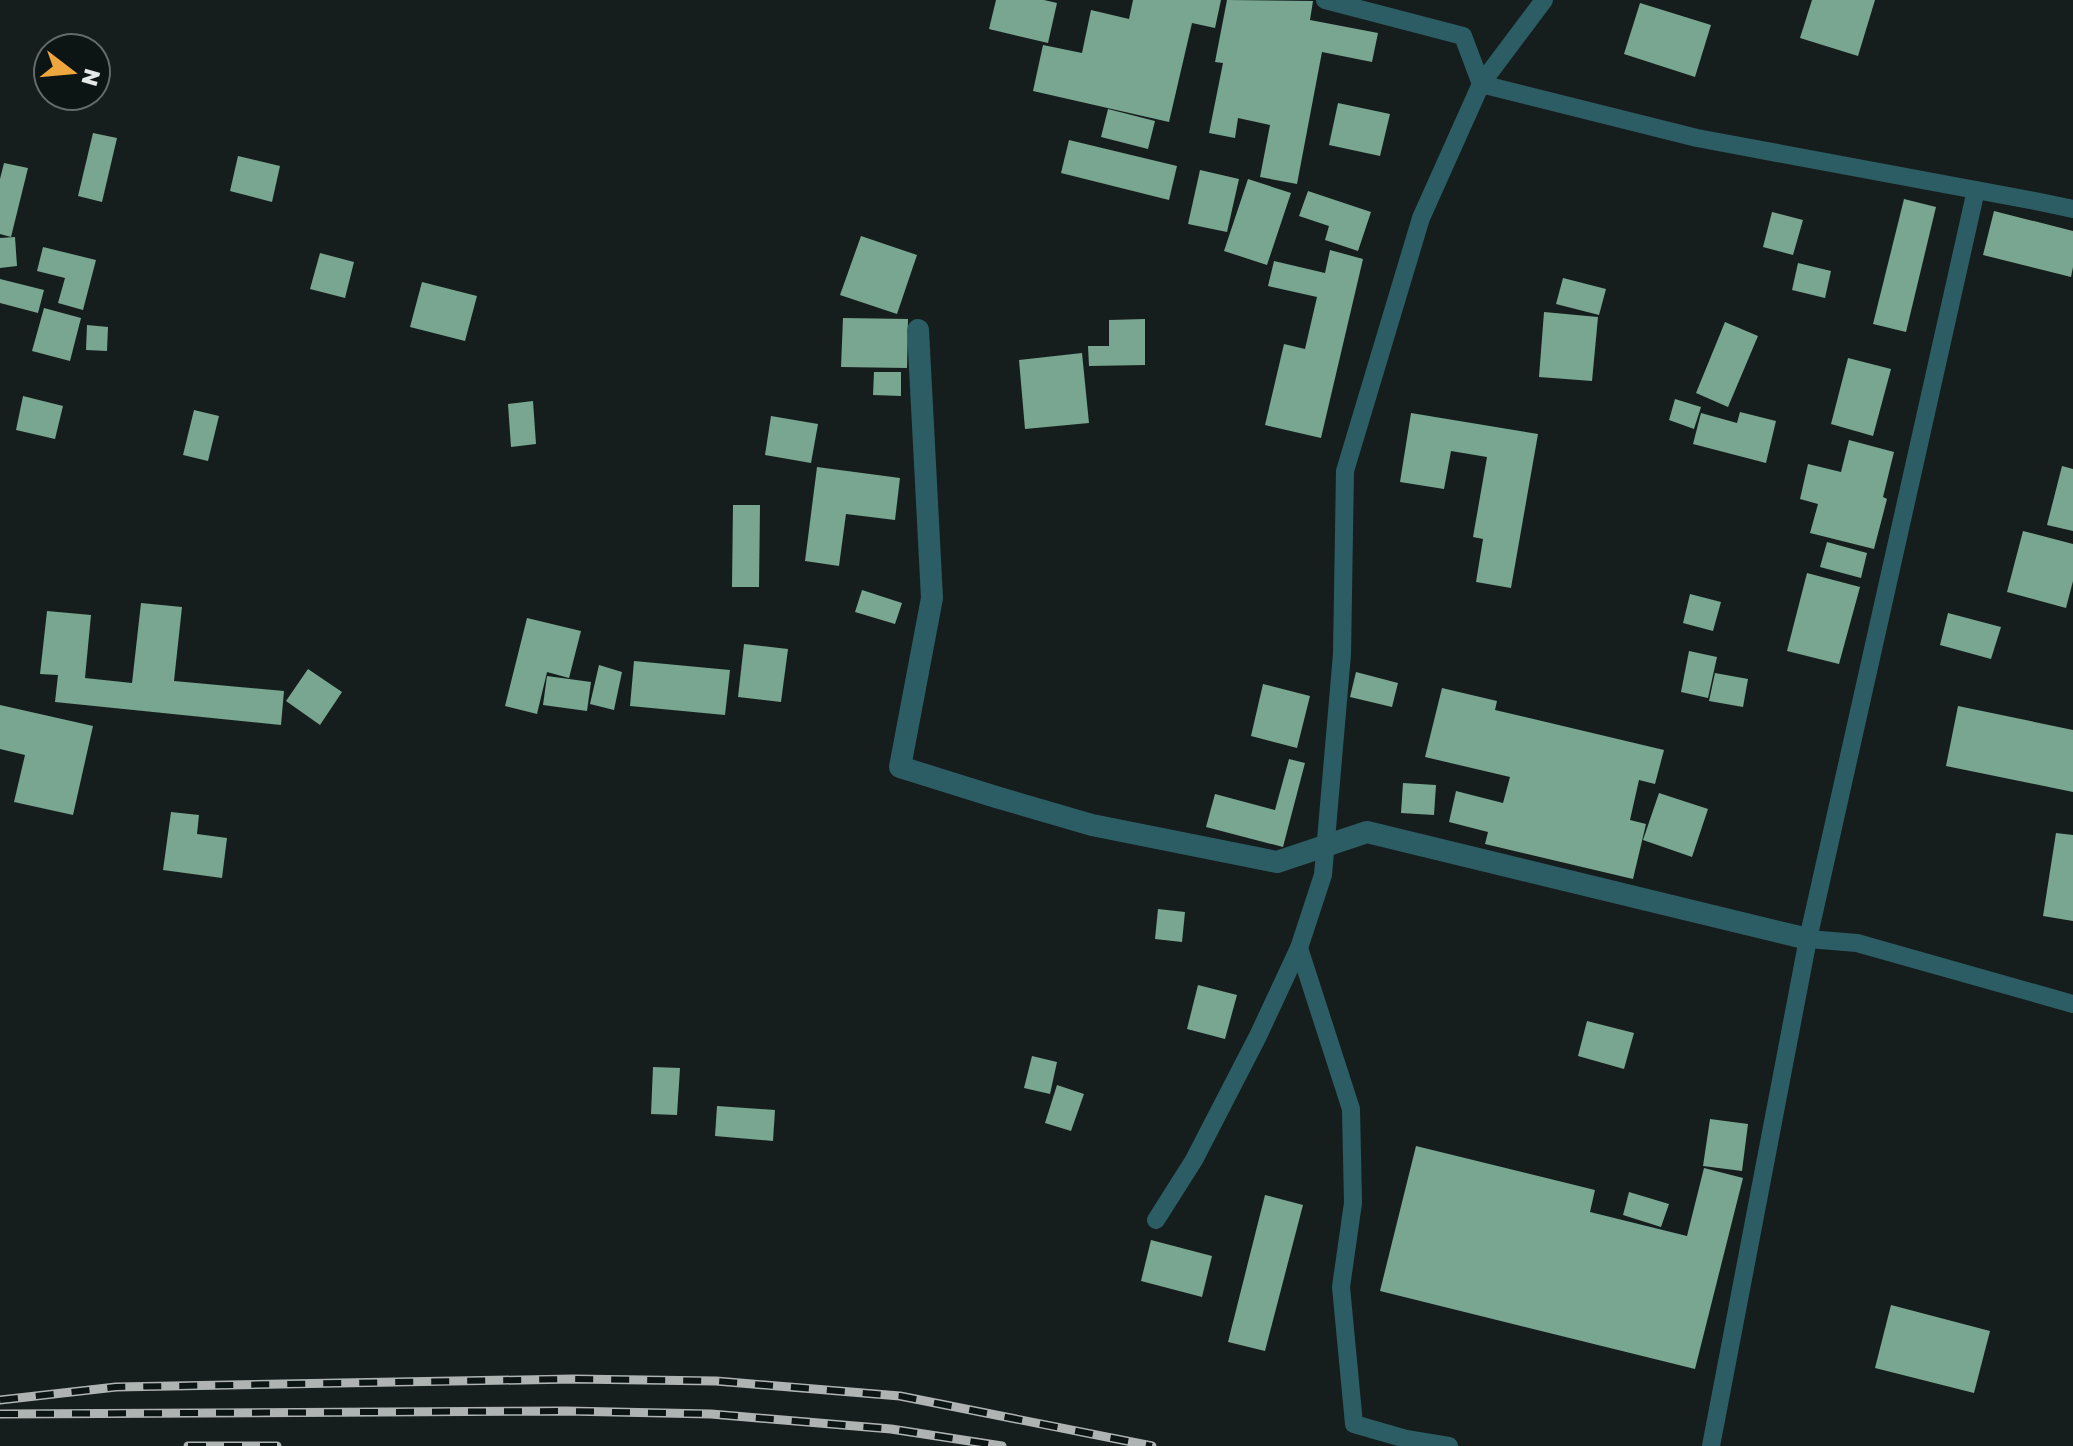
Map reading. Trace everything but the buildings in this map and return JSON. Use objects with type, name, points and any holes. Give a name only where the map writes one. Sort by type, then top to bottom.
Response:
[{"type":"street","points":[[918,330],[932,598],[900,767],[1092,825],[1277,862],[1367,832],[1808,939]]},
{"type":"lane","points":[[1325,0],[1463,36],[1481,84]]},
{"type":"lane","points":[[1156,1220],[1194,1160],[1258,1036],[1299,948],[1323,875],[1342,654],[1345,471],[1421,218],[1481,84],[1544,0]]},
{"type":"lane","points":[[1481,84],[1697,138],[2073,209]]},
{"type":"lane","points":[[1711,1446],[1808,939],[1976,190]]},
{"type":"lane","points":[[1808,939],[1857,943],[2073,1004]]},
{"type":"lane","points":[[1299,948],[1351,1109],[1353,1203],[1341,1287],[1354,1424],[1406,1439],[1449,1446]]},
{"type":"railway","points":[[0,1400],[116,1387],[573,1379],[716,1381],[900,1396],[1152,1446]]},
{"type":"railway","points":[[0,1414],[566,1411],[711,1414],[891,1429],[1002,1446]]},
{"type":"railway","points":[[188,1446],[277,1446]]}]
